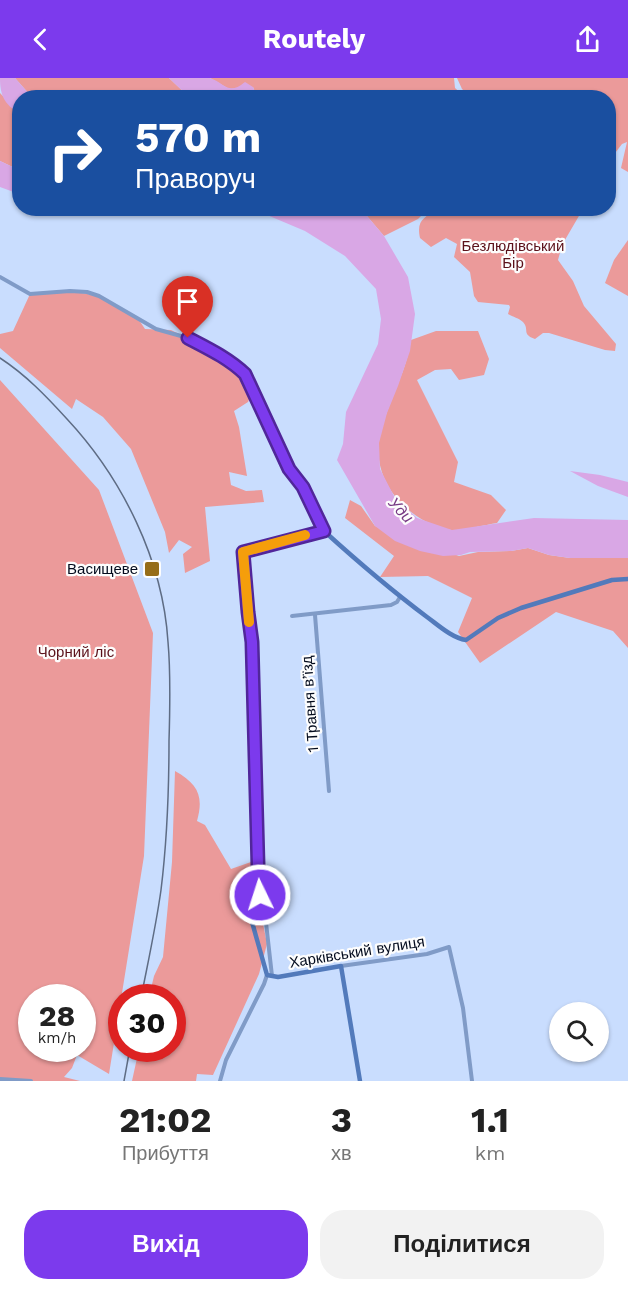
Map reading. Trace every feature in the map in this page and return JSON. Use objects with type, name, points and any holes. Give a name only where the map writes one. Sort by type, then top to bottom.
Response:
[{"type":"street","points":[[0,278],[30,294],[70,291],[87,292],[99,296],[156,329],[188,338],[233,363],[245,374],[289,469],[303,487],[324,531],[400,597],[460,639],[466,640],[498,618],[521,608],[612,580],[628,579]]},
{"type":"street","points":[[269,976],[252,922],[252,904],[258,866],[252,642],[243,552],[324,531]]},
{"type":"street","points":[[292,616],[391,605],[400,597]]},
{"type":"street","name":"1 Травня в’їзд","points":[[315,615],[329,791]]},
{"type":"street","points":[[220,1081],[226,1060],[269,976],[271,955],[256,876]]},
{"type":"street","name":"Харківський вулиця","points":[[269,976],[278,977],[427,954],[449,947],[463,1008],[472,1081]]},
{"type":"street","points":[[341,966],[360,1081]]},
{"type":"street","points":[[0,1079],[32,1081]]},
{"type":"green space","points":[[15,78],[169,78],[182,90],[26,90]]},
{"type":"green space","points":[[210,78],[454,78],[457,90],[254,90],[253,87],[229,89]]},
{"type":"green space","points":[[457,78],[628,78],[628,172],[621,168],[627,142],[622,144],[616,152],[616,90],[462,89]]},
{"type":"green space","points":[[0,93],[12,106],[12,167],[0,161]]},
{"type":"green space","points":[[367,216],[421,216],[418,219],[384,236]]},
{"type":"green space","name":"Безлюдівський Бір","points":[[579,216],[562,245],[558,260],[573,281],[584,306],[616,344],[615,351],[549,333],[543,333],[535,339],[527,334],[526,327],[520,319],[508,314],[509,305],[478,302],[474,296],[470,272],[454,257],[457,244],[446,238],[431,247],[420,238],[419,227],[425,217]]},
{"type":"green space","points":[[628,240],[628,296],[605,283],[614,260]]},
{"type":"green space","points":[[70,291],[99,296],[137,317],[145,329],[171,330],[219,354],[245,374],[255,386],[248,402],[234,411],[247,476],[229,472],[231,485],[246,491],[262,490],[264,502],[205,507],[210,561],[185,573],[183,554],[192,547],[179,540],[169,553],[165,532],[131,449],[103,417],[76,399],[72,409],[0,348],[0,334],[13,331],[30,294]]},
{"type":"green space","points":[[436,331],[478,331],[489,359],[484,375],[459,380],[451,369],[435,370],[417,380],[458,462],[454,482],[491,495],[506,510],[497,523],[456,530],[436,526],[409,510],[397,499],[382,472],[379,441],[386,415],[405,366],[411,340]]},
{"type":"green space","name":"Чорний ліс","points":[[0,380],[99,490],[153,633],[144,856],[123,984],[108,984],[108,1062],[111,1062],[109,1074],[89,1062],[96,1062],[96,984],[18,984],[18,1062],[74,1062],[64,1077],[80,1081],[0,1081]]},
{"type":"green space","points":[[350,500],[361,506],[375,526],[459,556],[528,548],[549,555],[570,558],[628,558],[628,648],[613,631],[556,612],[480,663],[458,632],[472,598],[428,576],[380,577],[394,556],[345,518]]},
{"type":"green space","points":[[175,771],[194,786],[200,804],[197,821],[205,825],[231,869],[251,862],[267,944],[259,974],[213,1075],[197,1074],[196,1081],[132,1081],[136,1062],[186,1062],[186,984],[152,984],[163,957],[172,862]]},
{"type":"water","points":[[0,78],[15,78],[26,90],[12,90],[12,108],[4,98]]},
{"type":"water","points":[[169,78],[210,78],[230,88],[245,82],[254,90],[182,90]]},
{"type":"water","points":[[0,161],[12,167],[12,191],[0,187]]},
{"type":"water","name":"Уди","points":[[270,216],[367,216],[384,236],[408,277],[415,314],[410,351],[387,413],[379,443],[380,469],[395,498],[417,518],[452,530],[534,518],[628,520],[628,558],[570,558],[549,555],[528,548],[443,556],[420,551],[395,541],[375,526],[337,460],[343,444],[346,412],[378,344],[381,319],[376,289],[345,256],[305,231]]},
{"type":"water","points":[[570,471],[628,482],[628,497],[598,486]]},
{"type":"railway","points":[[0,358],[51,402],[87,442],[105,467],[136,522],[158,581],[170,667],[168,797],[161,890],[144,984]]},
{"type":"railway","points":[[124,1081],[127,1062]]},
{"type":"slow traffic","points":[[249,622],[243,552],[305,535]]},
{"type":"place","name":"Васищеве","points":[[152,569]]},
{"type":"route","points":[[188,338],[219,354],[245,374],[289,469],[296,475],[303,487],[324,531],[243,552],[252,642],[258,866],[256,876],[260,895]]}]
